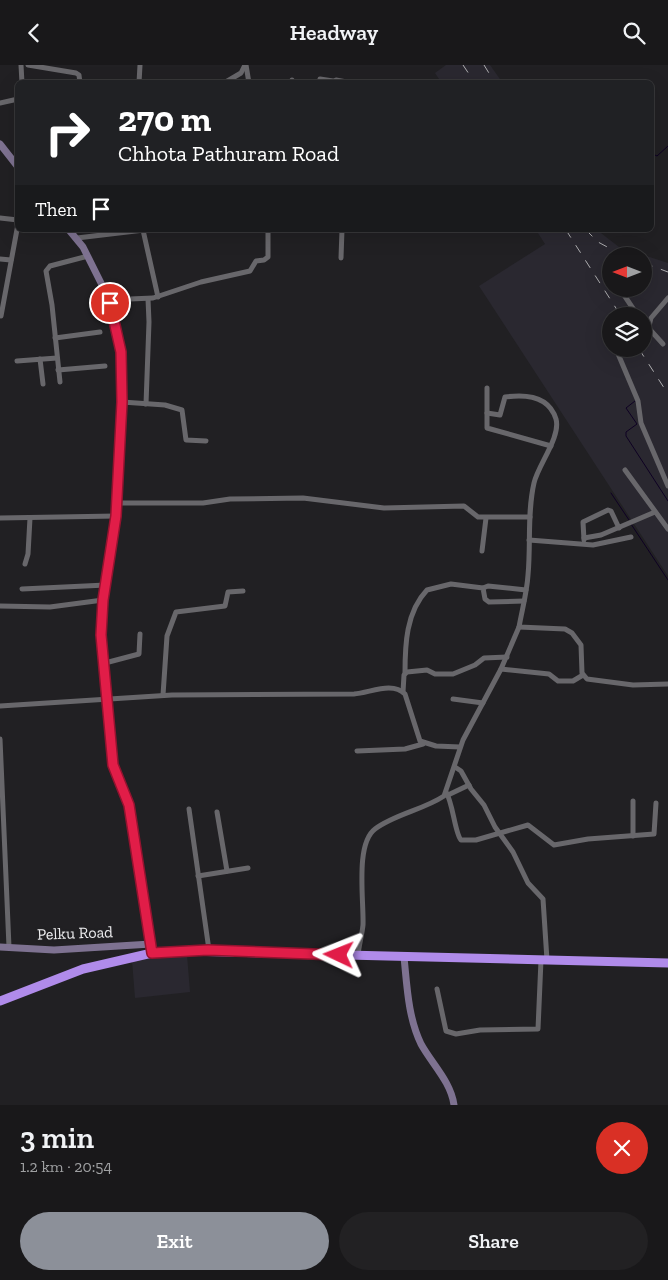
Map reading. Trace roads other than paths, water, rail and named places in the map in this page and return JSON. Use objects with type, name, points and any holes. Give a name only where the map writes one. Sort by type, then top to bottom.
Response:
[{"type":"highway","points":[[0,1001],[83,969],[151,949],[668,963]]},
{"type":"street","points":[[21,65],[22,80]]},
{"type":"street","points":[[28,65],[76,73],[79,75],[80,80]]},
{"type":"street","points":[[139,80],[140,65]]},
{"type":"street","points":[[229,80],[241,73],[245,65]]},
{"type":"street","points":[[245,65],[248,80]]},
{"type":"street","points":[[320,79],[324,80]]},
{"type":"street","points":[[0,103],[15,100]]},
{"type":"street","points":[[0,144],[15,163]]},
{"type":"street","points":[[0,218],[15,220]]},
{"type":"street","points":[[1,316],[2,300],[16,232]]},
{"type":"street","points":[[71,232],[78,238],[88,256],[110,303],[121,352],[122,402],[117,503],[101,625],[113,765],[129,805],[151,949]]},
{"type":"street","points":[[78,238],[127,232]]},
{"type":"street","points":[[143,232],[158,297]]},
{"type":"street","points":[[110,303],[158,297],[201,282],[252,270],[256,261],[264,260],[268,257],[268,232]]},
{"type":"street","points":[[341,258],[342,232]]},
{"type":"street","points":[[60,382],[47,269],[88,256]]},
{"type":"street","points":[[0,259],[11,260]]},
{"type":"street","points":[[146,404],[148,299]]},
{"type":"street","points":[[652,317],[668,299]]},
{"type":"street","points":[[652,330],[663,344]]},
{"type":"street","points":[[55,338],[100,332]]},
{"type":"street","points":[[619,357],[627,380],[638,401],[640,423],[668,486]]},
{"type":"street","points":[[17,361],[57,358]]},
{"type":"street","points":[[40,359],[43,384]]},
{"type":"street","points":[[58,370],[104,366]]},
{"type":"street","points":[[487,388],[487,428],[551,446]]},
{"type":"street","points":[[486,413],[500,415],[506,397],[532,397],[543,400],[551,407],[556,421],[551,446],[534,481],[526,590],[519,627],[507,657],[460,747],[447,794],[459,839],[476,840],[528,825],[554,845],[576,840],[654,834],[656,803]]},
{"type":"street","points":[[122,402],[165,405],[182,411],[186,440],[206,441]]},
{"type":"street","points":[[625,469],[668,529]]},
{"type":"street","points":[[117,503],[194,503],[230,499],[308,498],[384,508],[464,506],[470,509],[475,516],[486,518],[530,517]]},
{"type":"street","points":[[584,541],[583,522],[608,510],[611,511],[619,527]]},
{"type":"street","points":[[529,540],[584,541],[655,512]]},
{"type":"street","points":[[0,517],[116,516]]},
{"type":"street","points":[[25,564],[28,555],[30,518]]},
{"type":"street","points":[[482,551],[486,518]]},
{"type":"street","points":[[584,541],[592,545],[631,537]]},
{"type":"street","points":[[423,744],[417,738],[403,692],[405,636],[426,591],[450,584],[526,590]]},
{"type":"street","points":[[22,589],[106,585]]},
{"type":"street","points":[[483,588],[484,599],[489,602],[524,601]]},
{"type":"street","points":[[163,695],[162,676],[167,636],[176,612],[225,606],[228,592],[243,591]]},
{"type":"street","points":[[0,606],[50,607],[103,600]]},
{"type":"street","points":[[519,627],[565,629],[572,633],[581,645],[583,675]]},
{"type":"street","points":[[105,663],[139,654],[140,634]]},
{"type":"street","points":[[405,673],[427,670],[436,674],[453,674],[475,665],[484,658],[507,657]]},
{"type":"street","points":[[501,669],[549,674],[558,681],[573,681],[583,675]]},
{"type":"street","points":[[583,675],[590,680],[626,685],[668,684]]},
{"type":"street","points":[[0,706],[163,695],[354,694],[384,689],[403,692]]},
{"type":"street","points":[[453,699],[483,703]]},
{"type":"street","points":[[0,739],[9,947]]},
{"type":"street","points":[[357,751],[405,749],[423,744],[460,747]]},
{"type":"street","points":[[437,989],[446,1031],[456,1034],[480,1030],[538,1029],[544,960],[542,899],[528,883],[513,853],[499,834],[484,805],[460,771],[455,767]]},
{"type":"street","points":[[358,955],[363,927],[365,842],[369,835],[382,825],[469,785]]},
{"type":"street","points":[[633,801],[633,836]]},
{"type":"street","points":[[189,809],[208,950]]},
{"type":"street","points":[[217,813],[227,871]]},
{"type":"street","points":[[198,876],[248,867]]},
{"type":"street","name":"Pelku Road","points":[[0,947],[151,949]]},
{"type":"street","points":[[404,957],[412,1021],[422,1046],[444,1081],[454,1105]]},
{"type":"waterway","points":[[654,154],[657,156],[668,146]]},
{"type":"waterway","points":[[635,401],[626,408],[637,424],[626,432],[626,436],[668,501]]},
{"type":"waterway","points":[[611,493],[629,520]]},
{"type":"waterway","points":[[631,524],[668,580]]},
{"type":"railway","points":[[463,65],[473,80]]},
{"type":"railway","points":[[484,65],[493,80]]},
{"type":"railway","points":[[567,232],[615,307]]},
{"type":"railway","points":[[588,232],[598,242],[607,247]]},
{"type":"railway","points":[[652,266],[668,272]]},
{"type":"railway","points":[[644,357],[668,394]]}]
